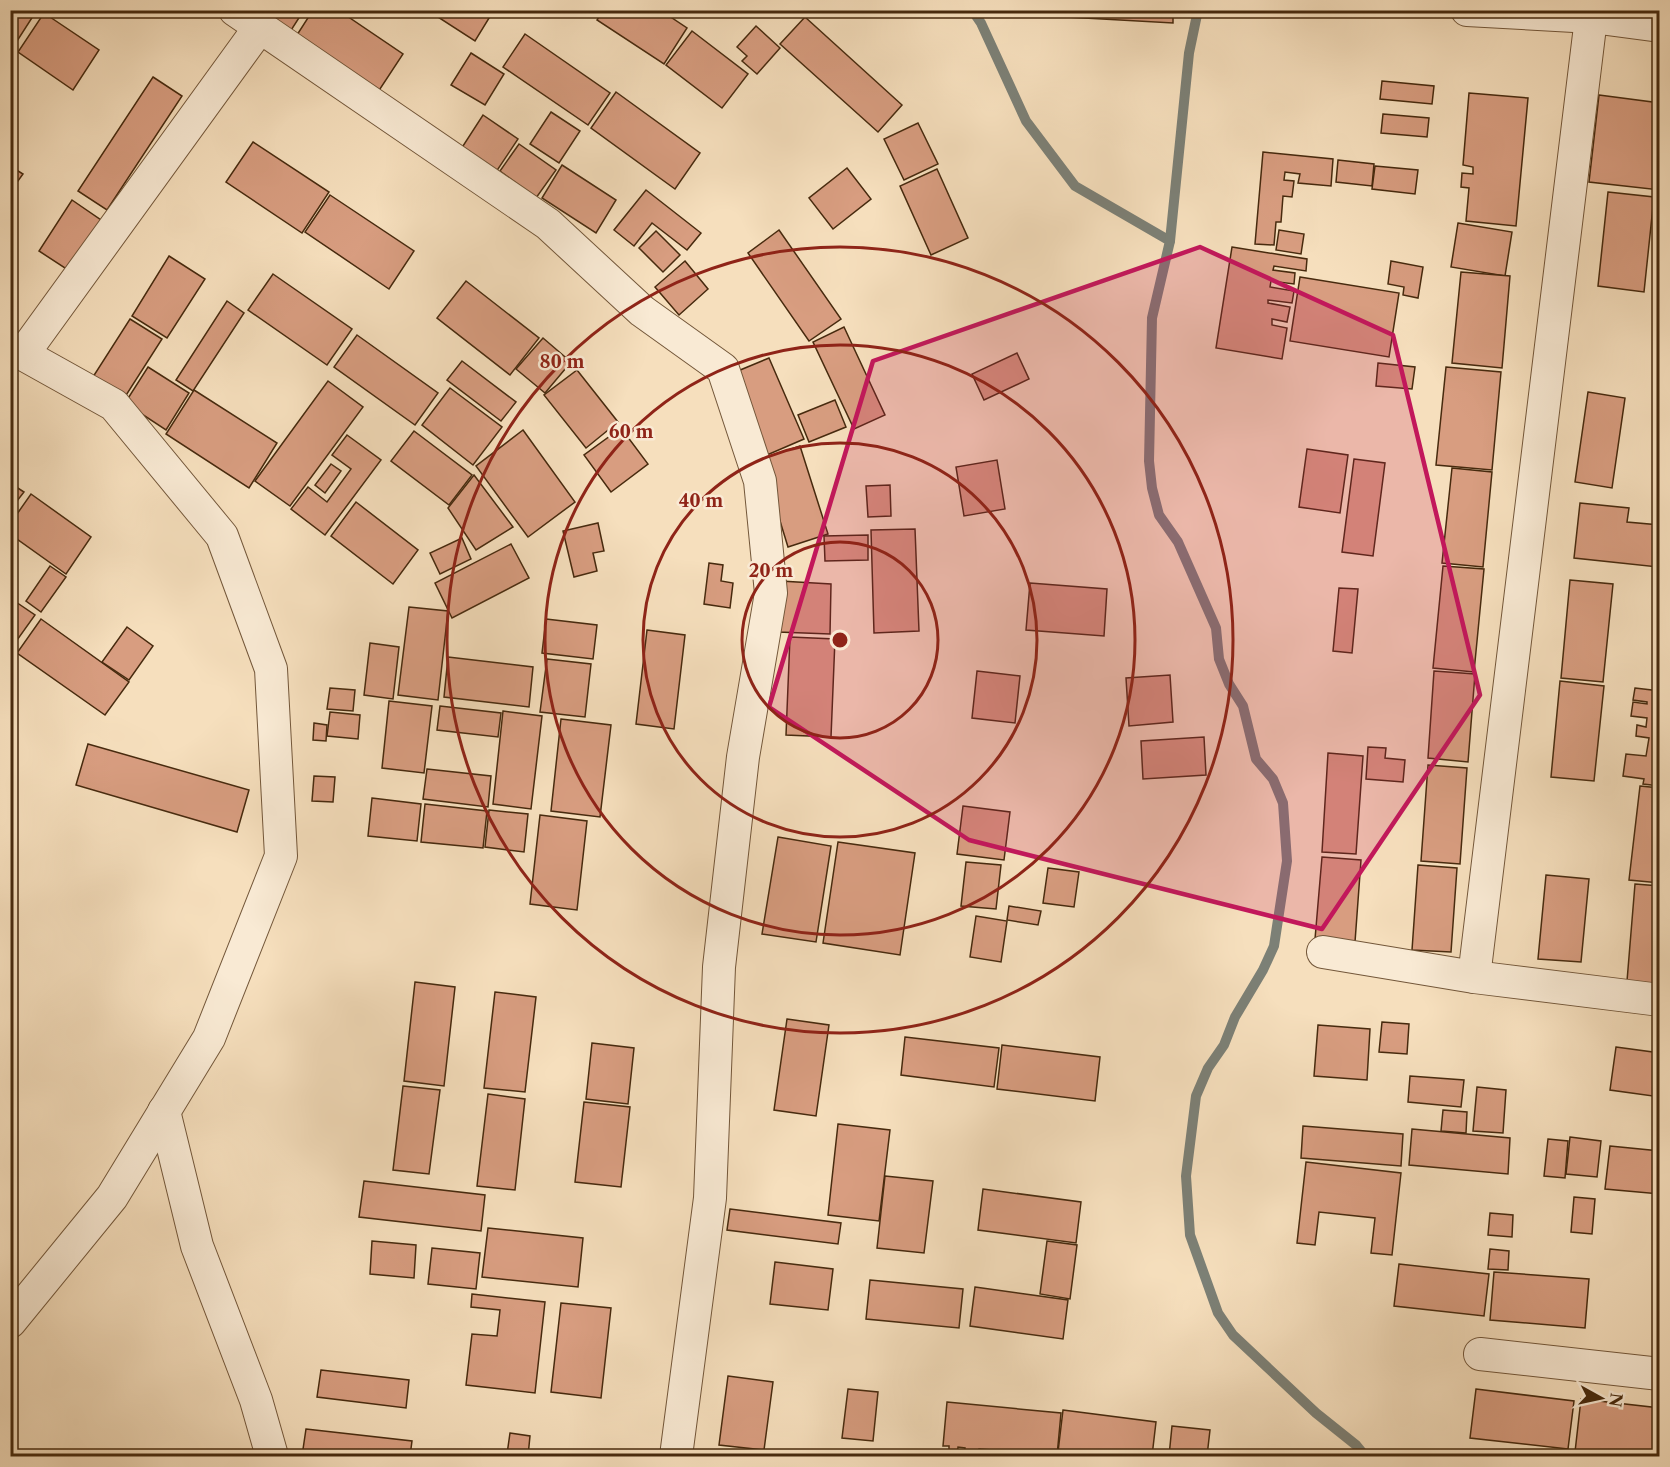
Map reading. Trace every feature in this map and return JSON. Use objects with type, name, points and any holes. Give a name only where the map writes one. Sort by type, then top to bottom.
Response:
[{"type":"street","points":[[1467,10],[1592,14],[1659,26]]},
{"type":"street","points":[[1474,977],[1592,14]]},
{"type":"street","points":[[10,1322],[112,1197],[209,1038],[281,856],[271,669],[222,537],[114,405],[17,351],[248,19],[548,224],[642,311],[723,369],[760,481],[771,593],[743,757],[719,967],[710,1198],[676,1456]]},
{"type":"street","points":[[1323,952],[1474,977],[1659,1000]]},
{"type":"street","points":[[164,1111],[196,1246],[256,1400],[272,1456]]},
{"type":"street","points":[[1480,1354],[1659,1374]]},
{"type":"highlighted area","points":[[1200,247],[1393,335],[1480,695],[1322,929],[969,840],[769,707],[873,361]]},
{"type":"building","points":[[13,10],[37,10],[10,52],[10,14]]},
{"type":"building","points":[[251,10],[304,10],[288,35]]},
{"type":"building","points":[[313,10],[338,10],[403,54],[378,92],[295,38]]},
{"type":"building","points":[[427,10],[494,10],[475,41]]},
{"type":"building","points":[[603,10],[660,10],[687,28],[664,64],[597,20]]},
{"type":"building","points":[[1049,10],[1173,10],[1173,23],[1049,16]]},
{"type":"building","points":[[44,13],[99,50],[73,90],[18,52]]},
{"type":"building","points":[[805,17],[902,105],[878,132],[780,44]]},
{"type":"building","points":[[756,26],[780,48],[757,74],[742,61],[747,56],[737,47]]},
{"type":"building","points":[[692,31],[748,74],[722,108],[666,65]]},
{"type":"building","points":[[525,34],[610,93],[588,125],[503,67]]},
{"type":"building","points":[[471,53],[504,74],[485,105],[451,85]]},
{"type":"building","points":[[153,77],[182,96],[107,210],[78,191]]},
{"type":"building","points":[[1382,81],[1434,86],[1432,104],[1380,99]]},
{"type":"building","points":[[616,92],[700,153],[675,189],[591,128]]},
{"type":"building","points":[[1469,93],[1528,98],[1516,226],[1466,221],[1469,188],[1461,187],[1462,173],[1473,174],[1473,167],[1463,165]]},
{"type":"building","points":[[1599,95],[1660,103],[1660,190],[1589,182]]},
{"type":"building","points":[[551,112],[580,131],[559,163],[530,144]]},
{"type":"building","points":[[1383,114],[1429,118],[1427,137],[1381,133]]},
{"type":"building","points":[[483,115],[518,139],[496,172],[461,149]]},
{"type":"building","points":[[918,123],[938,164],[904,180],[884,139]]},
{"type":"building","points":[[253,142],[329,192],[302,233],[226,182]]},
{"type":"building","points":[[519,144],[556,170],[536,198],[500,171]]},
{"type":"building","points":[[1263,152],[1333,159],[1331,186],[1298,183],[1300,174],[1285,172],[1284,180],[1294,181],[1292,197],[1283,196],[1281,222],[1276,222],[1274,245],[1255,244]]},
{"type":"building","points":[[1338,160],[1374,164],[1372,186],[1336,182]]},
{"type":"building","points":[[562,165],[616,200],[596,233],[542,198]]},
{"type":"building","points":[[10,166],[23,174],[10,192]]},
{"type":"building","points":[[1375,166],[1418,170],[1415,194],[1372,189]]},
{"type":"building","points":[[847,168],[871,199],[833,229],[809,198]]},
{"type":"building","points":[[937,169],[968,238],[931,255],[900,186]]},
{"type":"building","points":[[646,190],[701,233],[687,250],[652,223],[634,246],[614,230]]},
{"type":"building","points":[[1608,192],[1654,197],[1644,292],[1598,286]]},
{"type":"building","points":[[330,195],[414,251],[389,289],[305,232]]},
{"type":"building","points":[[72,200],[101,220],[68,270],[39,251]]},
{"type":"building","points":[[1458,223],[1512,232],[1505,276],[1451,267]]},
{"type":"building","points":[[779,230],[841,319],[809,341],[748,253]]},
{"type":"building","points":[[1279,230],[1304,234],[1301,254],[1276,250]]},
{"type":"building","points":[[656,231],[680,255],[663,272],[639,248]]},
{"type":"building","points":[[1232,247],[1307,259],[1306,271],[1274,266],[1273,270],[1295,273],[1294,284],[1271,281],[1270,287],[1294,291],[1292,303],[1268,300],[1268,303],[1290,307],[1287,322],[1272,319],[1272,325],[1287,328],[1282,359],[1216,348]]},
{"type":"building","points":[[169,256],[205,279],[167,338],[132,316]]},
{"type":"building","points":[[685,261],[708,289],[679,315],[655,287]]},
{"type":"building","points":[[1391,261],[1423,267],[1418,298],[1403,295],[1404,287],[1388,284]]},
{"type":"building","points":[[1461,272],[1510,276],[1502,368],[1452,363]]},
{"type":"building","points":[[273,274],[352,329],[327,365],[248,310]]},
{"type":"building","points":[[1300,277],[1399,293],[1389,357],[1290,341]]},
{"type":"building","points":[[466,281],[539,338],[510,375],[437,318]]},
{"type":"building","points":[[227,301],[244,313],[193,391],[176,380]]},
{"type":"building","points":[[130,319],[162,339],[123,400],[91,380]]},
{"type":"building","points":[[844,327],[885,415],[854,429],[813,342]]},
{"type":"building","points":[[357,335],[438,393],[415,425],[334,367]]},
{"type":"building","points":[[543,338],[571,362],[545,393],[516,369]]},
{"type":"building","points":[[1017,353],[1029,379],[984,400],[972,374]]},
{"type":"building","points":[[769,358],[804,439],[767,455],[733,373]]},
{"type":"building","points":[[462,361],[516,402],[501,421],[447,380]]},
{"type":"building","points":[[1378,363],[1415,367],[1412,389],[1376,386]]},
{"type":"building","points":[[148,367],[189,393],[166,430],[125,403]]},
{"type":"building","points":[[1446,367],[1501,372],[1492,470],[1436,465]]},
{"type":"building","points":[[577,370],[618,422],[586,448],[544,395]]},
{"type":"building","points":[[328,381],[363,407],[290,506],[255,481]]},
{"type":"building","points":[[450,388],[502,427],[473,465],[422,425]]},
{"type":"building","points":[[194,390],[277,443],[249,488],[166,434]]},
{"type":"building","points":[[1588,392],[1625,398],[1612,488],[1575,482]]},
{"type":"building","points":[[835,400],[846,427],[809,442],[798,415]]},
{"type":"building","points":[[621,428],[648,464],[611,492],[584,455]]},
{"type":"building","points":[[523,430],[575,502],[528,537],[476,466]]},
{"type":"building","points":[[414,431],[472,475],[449,505],[391,461]]},
{"type":"building","points":[[347,435],[381,460],[325,535],[291,509],[308,487],[327,502],[351,469],[332,455]]},
{"type":"building","points":[[800,446],[828,534],[788,547],[761,459]]},
{"type":"building","points":[[1307,449],[1348,455],[1340,513],[1299,507]]},
{"type":"building","points":[[1354,459],[1385,463],[1373,556],[1342,552]]},
{"type":"building","points":[[997,460],[1005,509],[964,516],[956,467]]},
{"type":"building","points":[[331,464],[341,471],[325,493],[315,485]]},
{"type":"building","points":[[1452,468],[1492,472],[1483,567],[1442,563]]},
{"type":"building","points":[[474,475],[513,527],[476,550],[448,508]]},
{"type":"building","points":[[10,483],[24,492],[10,510]]},
{"type":"building","points":[[890,485],[891,516],[868,517],[866,486]]},
{"type":"building","points":[[31,494],[91,537],[66,574],[10,534],[10,524]]},
{"type":"building","points":[[356,502],[418,550],[393,584],[331,536]]},
{"type":"building","points":[[1580,503],[1629,508],[1627,522],[1660,525],[1658,567],[1574,558]]},
{"type":"building","points":[[598,523],[604,551],[593,553],[597,571],[574,577],[563,531]]},
{"type":"building","points":[[915,529],[919,631],[874,633],[871,530]]},
{"type":"building","points":[[868,535],[868,560],[825,561],[824,536]]},
{"type":"building","points":[[462,538],[471,559],[440,574],[430,553]]},
{"type":"building","points":[[511,544],[529,578],[452,618],[435,583]]},
{"type":"building","points":[[709,563],[723,565],[721,581],[733,583],[730,608],[704,604]]},
{"type":"building","points":[[50,566],[66,577],[41,612],[26,601]]},
{"type":"building","points":[[1443,566],[1484,569],[1474,672],[1433,668]]},
{"type":"building","points":[[1570,580],[1613,584],[1603,682],[1561,678]]},
{"type":"building","points":[[780,581],[831,584],[830,634],[778,632]]},
{"type":"building","points":[[1030,583],[1107,589],[1104,636],[1026,630]]},
{"type":"building","points":[[1339,588],[1358,589],[1352,653],[1333,651]]},
{"type":"building","points":[[10,598],[35,615],[10,650]]},
{"type":"building","points":[[409,607],[448,611],[438,700],[398,695]]},
{"type":"building","points":[[41,619],[129,682],[105,715],[17,653]]},
{"type":"building","points":[[546,619],[597,625],[593,659],[542,653]]},
{"type":"building","points":[[127,627],[153,646],[129,680],[102,662]]},
{"type":"building","points":[[647,630],[685,635],[674,729],[636,724]]},
{"type":"building","points":[[790,637],[835,639],[831,737],[786,735]]},
{"type":"building","points":[[370,643],[399,647],[393,699],[364,695]]},
{"type":"building","points":[[448,657],[533,667],[529,707],[444,697]]},
{"type":"building","points":[[547,659],[591,664],[585,717],[540,712]]},
{"type":"building","points":[[977,671],[1020,676],[1015,723],[972,718]]},
{"type":"building","points":[[1434,671],[1475,674],[1468,762],[1428,758]]},
{"type":"building","points":[[1170,675],[1173,722],[1129,726],[1126,678]]},
{"type":"building","points":[[1560,681],[1604,686],[1594,781],[1551,777]]},
{"type":"building","points":[[330,688],[355,690],[353,711],[327,709]]},
{"type":"building","points":[[1635,688],[1660,691],[1660,786],[1643,784],[1644,779],[1623,776],[1626,754],[1646,756],[1649,738],[1636,736],[1637,725],[1646,727],[1647,718],[1631,716],[1633,702],[1647,704],[1647,702],[1633,700]]},
{"type":"building","points":[[389,701],[432,706],[424,773],[382,768]]},
{"type":"building","points":[[440,706],[501,713],[498,737],[437,730]]},
{"type":"building","points":[[503,711],[542,716],[531,809],[493,804]]},
{"type":"building","points":[[330,712],[360,715],[358,739],[327,736]]},
{"type":"building","points":[[561,719],[611,725],[600,817],[551,811]]},
{"type":"building","points":[[314,723],[327,725],[326,741],[313,740]]},
{"type":"building","points":[[1204,737],[1206,775],[1143,779],[1141,741]]},
{"type":"building","points":[[88,744],[249,790],[237,832],[76,785]]},
{"type":"building","points":[[1368,747],[1386,748],[1385,758],[1405,760],[1403,782],[1366,779]]},
{"type":"building","points":[[1328,753],[1363,756],[1356,854],[1322,852]]},
{"type":"building","points":[[1428,765],[1467,768],[1460,864],[1421,861]]},
{"type":"building","points":[[427,769],[491,776],[488,807],[423,799]]},
{"type":"building","points":[[314,776],[335,777],[333,802],[312,801]]},
{"type":"building","points":[[1640,786],[1660,788],[1660,883],[1629,880]]},
{"type":"building","points":[[372,798],[421,804],[417,841],[368,836]]},
{"type":"building","points":[[425,804],[487,811],[483,848],[421,842]]},
{"type":"building","points":[[963,806],[1010,812],[1004,860],[957,854]]},
{"type":"building","points":[[489,810],[528,814],[524,852],[485,847]]},
{"type":"building","points":[[540,815],[587,821],[577,910],[530,904]]},
{"type":"building","points":[[778,837],[831,846],[816,942],[762,934]]},
{"type":"building","points":[[838,842],[915,853],[900,955],[823,943]]},
{"type":"building","points":[[1322,857],[1361,860],[1355,942],[1315,939]]},
{"type":"building","points":[[966,862],[1001,865],[996,909],[961,906]]},
{"type":"building","points":[[1418,865],[1457,868],[1451,952],[1412,950]]},
{"type":"building","points":[[1048,868],[1079,872],[1074,907],[1043,903]]},
{"type":"building","points":[[1546,875],[1589,879],[1581,962],[1538,959]]},
{"type":"building","points":[[1635,884],[1660,886],[1660,984],[1627,981]]},
{"type":"building","points":[[1009,906],[1041,911],[1038,925],[1007,920]]},
{"type":"building","points":[[976,916],[1007,921],[1001,962],[970,957]]},
{"type":"building","points":[[415,982],[455,987],[444,1086],[404,1081]]},
{"type":"building","points":[[495,992],[536,997],[525,1092],[484,1088]]},
{"type":"building","points":[[787,1019],[829,1025],[816,1116],[774,1110]]},
{"type":"building","points":[[1382,1022],[1409,1024],[1407,1054],[1379,1052]]},
{"type":"building","points":[[1318,1025],[1370,1029],[1367,1080],[1314,1076]]},
{"type":"building","points":[[905,1037],[999,1048],[994,1087],[901,1075]]},
{"type":"building","points":[[592,1043],[634,1048],[628,1104],[586,1099]]},
{"type":"building","points":[[1002,1045],[1100,1057],[1095,1101],[997,1089]]},
{"type":"building","points":[[1616,1047],[1660,1053],[1660,1097],[1610,1090]]},
{"type":"building","points":[[1410,1076],[1464,1080],[1461,1107],[1408,1102]]},
{"type":"building","points":[[403,1086],[440,1090],[429,1174],[393,1170]]},
{"type":"building","points":[[1477,1087],[1506,1090],[1503,1133],[1473,1131]]},
{"type":"building","points":[[488,1094],[525,1099],[515,1190],[477,1186]]},
{"type":"building","points":[[584,1102],[630,1107],[621,1187],[575,1182]]},
{"type":"building","points":[[1443,1110],[1467,1112],[1466,1133],[1441,1131]]},
{"type":"building","points":[[838,1124],[890,1130],[879,1221],[828,1215]]},
{"type":"building","points":[[1303,1126],[1403,1134],[1401,1166],[1301,1158]]},
{"type":"building","points":[[1412,1129],[1510,1138],[1508,1174],[1409,1165]]},
{"type":"building","points":[[1570,1137],[1601,1141],[1597,1177],[1566,1174]]},
{"type":"building","points":[[1548,1139],[1568,1141],[1565,1178],[1544,1176]]},
{"type":"building","points":[[1610,1146],[1660,1151],[1660,1194],[1605,1189]]},
{"type":"building","points":[[1306,1162],[1401,1173],[1392,1255],[1371,1253],[1375,1218],[1319,1212],[1315,1245],[1297,1243]]},
{"type":"building","points":[[885,1176],[933,1181],[924,1253],[877,1248]]},
{"type":"building","points":[[364,1181],[485,1195],[481,1231],[359,1217]]},
{"type":"building","points":[[983,1189],[1081,1202],[1076,1243],[978,1230]]},
{"type":"building","points":[[1574,1197],[1595,1199],[1592,1234],[1571,1232]]},
{"type":"building","points":[[730,1209],[841,1223],[838,1244],[727,1230]]},
{"type":"building","points":[[1490,1213],[1513,1215],[1512,1237],[1488,1235]]},
{"type":"building","points":[[488,1228],[583,1238],[578,1287],[482,1277]]},
{"type":"building","points":[[372,1241],[416,1245],[414,1278],[370,1274]]},
{"type":"building","points":[[1047,1241],[1077,1245],[1070,1299],[1040,1294]]},
{"type":"building","points":[[432,1248],[480,1253],[476,1289],[428,1284]]},
{"type":"building","points":[[1490,1249],[1509,1251],[1508,1270],[1488,1269]]},
{"type":"building","points":[[775,1262],[833,1269],[828,1310],[770,1304]]},
{"type":"building","points":[[1399,1264],[1489,1274],[1484,1316],[1394,1306]]},
{"type":"building","points":[[1494,1272],[1589,1279],[1585,1328],[1490,1320]]},
{"type":"building","points":[[870,1280],[963,1289],[959,1328],[866,1319]]},
{"type":"building","points":[[975,1287],[1068,1300],[1063,1339],[970,1326]]},
{"type":"building","points":[[472,1294],[545,1302],[535,1393],[466,1385],[472,1334],[497,1336],[500,1310],[471,1307]]},
{"type":"building","points":[[561,1303],[611,1308],[601,1398],[551,1392]]},
{"type":"building","points":[[321,1370],[409,1380],[406,1408],[317,1397]]},
{"type":"building","points":[[728,1376],[773,1382],[764,1450],[719,1445]]},
{"type":"building","points":[[848,1389],[878,1392],[873,1441],[842,1438]]},
{"type":"building","points":[[1476,1389],[1574,1401],[1568,1449],[1470,1438]]},
{"type":"building","points":[[1581,1399],[1660,1408],[1660,1456],[1620,1456],[1575,1452]]},
{"type":"building","points":[[947,1402],[1061,1413],[1057,1456],[1022,1456],[1022,1454],[1009,1452],[1009,1456],[991,1456],[992,1450],[979,1449],[978,1456],[964,1456],[965,1448],[958,1447],[957,1456],[949,1456],[949,1446],[943,1446]]},
{"type":"building","points":[[1063,1410],[1156,1422],[1152,1456],[1091,1456],[1058,1452]]},
{"type":"building","points":[[1172,1426],[1210,1430],[1207,1456],[1169,1456]]},
{"type":"building","points":[[306,1429],[412,1441],[410,1456],[302,1456]]},
{"type":"building","points":[[510,1433],[530,1436],[528,1456],[507,1454]]},
{"type":"waterway","points":[[972,10],[981,23],[1026,121],[1075,186],[1170,241],[1152,318],[1149,461],[1152,488],[1159,515],[1178,542],[1216,628],[1219,659],[1229,684],[1243,706],[1256,759],[1273,779],[1283,803],[1287,861],[1274,946],[1263,970],[1235,1017],[1224,1045],[1208,1068],[1196,1096],[1186,1176],[1190,1235],[1218,1313],[1233,1335],[1316,1413],[1356,1445],[1365,1456]]},
{"type":"waterway","points":[[1170,241],[1189,53],[1198,10]]}]
